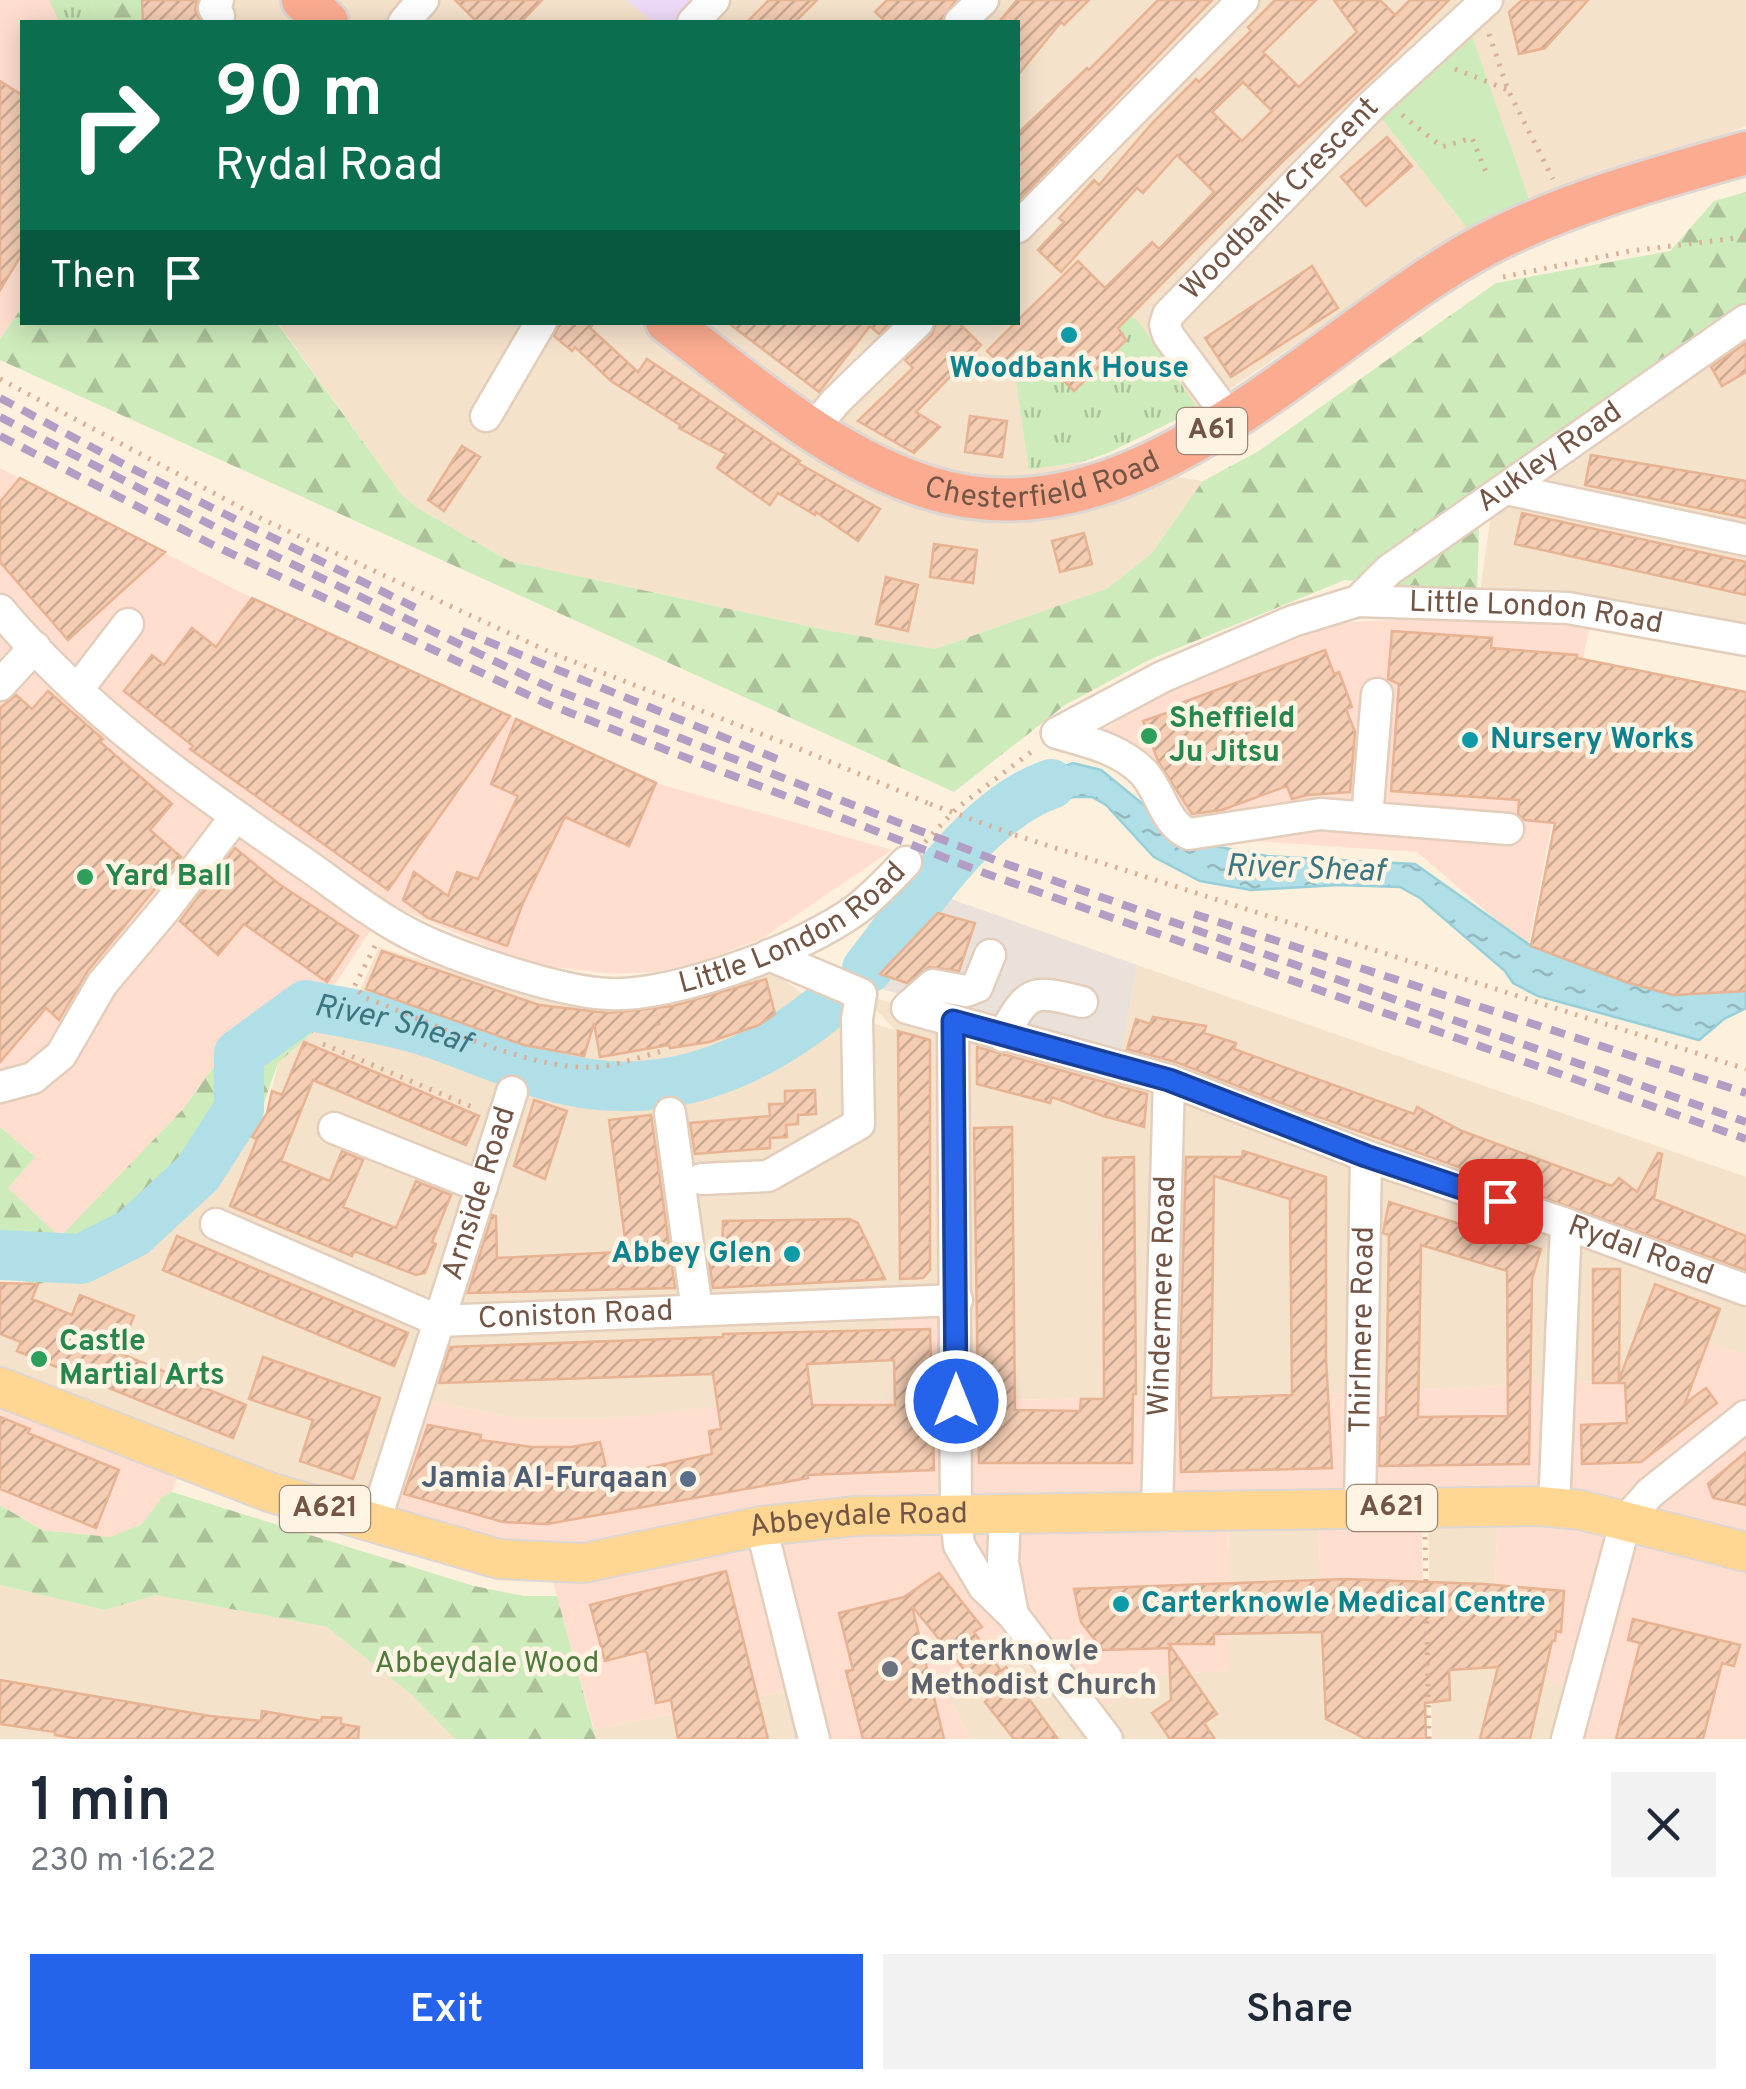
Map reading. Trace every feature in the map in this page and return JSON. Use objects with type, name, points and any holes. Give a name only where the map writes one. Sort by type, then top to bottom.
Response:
[{"type":"highway","points":[[303,0],[325,20]]},
{"type":"highway","name":"Chesterfield Road","points":[[671,325],[812,430],[872,466],[930,488],[967,495],[1031,497],[1116,478],[1231,420],[1450,266],[1529,224],[1746,152]]},
{"type":"main road","name":"Abbeydale Road","points":[[0,1387],[183,1460],[374,1525],[498,1559],[548,1564],[584,1563],[761,1526],[857,1516],[1554,1506],[1626,1520],[1746,1552]]},
{"type":"street","points":[[406,20],[423,0]]},
{"type":"street","points":[[695,20],[714,0]]},
{"type":"street","points":[[962,20],[983,0]]},
{"type":"street","points":[[1020,225],[1243,0]]},
{"type":"street","name":"Woodbank Crescent","points":[[1231,420],[1168,335],[1168,315],[1380,98],[1420,62],[1487,14]]},
{"type":"street","name":"Aukley Road","points":[[1358,601],[1389,570],[1746,320]]},
{"type":"street","points":[[486,416],[539,325]]},
{"type":"street","points":[[812,430],[836,401],[915,325]]},
{"type":"street","points":[[1506,489],[1746,540]]},
{"type":"street","name":"Little London Road","points":[[1056,733],[1162,676],[1293,621],[1358,601],[1568,608],[1746,640]]},
{"type":"street","name":"Little London Road","points":[[0,610],[34,648],[166,764],[388,920],[445,950],[558,985],[612,994],[651,991],[769,955],[847,916],[906,862]]},
{"type":"street","points":[[78,688],[128,624]]},
{"type":"street","points":[[0,685],[34,648]]},
{"type":"street","points":[[1367,818],[1377,694]]},
{"type":"street","points":[[1056,733],[1120,752],[1145,774],[1176,828],[1189,834],[1320,814],[1508,830]]},
{"type":"street","points":[[0,1087],[32,1078],[61,1055],[102,984],[236,816]]},
{"type":"street","points":[[702,1178],[768,1176],[859,1124],[861,994],[769,955]]},
{"type":"street","name":"Rydal Road","points":[[990,955],[977,987],[966,990],[934,985],[907,1008],[1169,1080],[1366,1156],[1746,1290]]},
{"type":"street","points":[[1003,1036],[1022,1002],[1032,995],[1043,992],[1082,1002]]},
{"type":"street","points":[[953,1021],[956,1514],[962,1553],[984,1587],[1013,1615],[1107,1739]]},
{"type":"street","name":"Windermere Road","points":[[1157,1511],[1169,1080]]},
{"type":"street","name":"Arnside Road","points":[[374,1525],[507,1106]]},
{"type":"street","points":[[670,1112],[696,1310]]},
{"type":"street","points":[[334,1128],[482,1187]]},
{"type":"street","name":"Thirlmere Road","points":[[1360,1508],[1366,1156]]},
{"type":"street","name":"Coniston Road","points":[[216,1224],[439,1321],[956,1300]]},
{"type":"street","points":[[1554,1506],[1566,1224]]},
{"type":"street","points":[[1568,1739],[1626,1520],[1650,1493],[1746,1416]]},
{"type":"street","points":[[1005,1514],[1004,1582],[1013,1615]]},
{"type":"street","points":[[761,1526],[814,1739]]},
{"type":"path","points":[[1487,14],[1508,90],[1556,184]]},
{"type":"path","points":[[1420,62],[1458,70],[1508,90]]},
{"type":"path","points":[[1380,98],[1442,146],[1472,138],[1486,172]]},
{"type":"path","points":[[1450,266],[1483,278],[1503,277],[1650,248],[1746,237]]},
{"type":"path","points":[[0,380],[264,520],[554,654],[930,804],[1746,1069]]},
{"type":"path","name":"Little London Road","points":[[906,862],[957,808],[1056,733]]},
{"type":"path","points":[[388,920],[354,987],[366,998],[544,1062],[594,1067],[662,1051],[651,991]]},
{"type":"path","points":[[323,1044],[507,1106]]},
{"type":"path","points":[[1426,1508],[1429,1739]]},
{"type":"shaded area","points":[[0,0],[91,0],[98,20],[20,20],[20,310],[0,339]]},
{"type":"shaded area","points":[[142,0],[626,0],[651,20],[143,20]]},
{"type":"shaded area","points":[[626,0],[705,0],[687,20],[651,20]]},
{"type":"shaded area","points":[[705,0],[1746,0],[1746,126],[1533,210],[1471,34],[1382,119],[1467,228],[1196,412],[1124,308],[1128,338],[1074,391],[1041,357],[1030,470],[1081,462],[1203,481],[1151,554],[1108,588],[935,649],[826,630],[509,561],[416,507],[401,494],[279,325],[1020,325],[1020,20],[687,20]]},
{"type":"shaded area","points":[[1746,319],[1746,640],[1479,599],[1494,493]]},
{"type":"shaded area","points":[[0,468],[252,598],[656,783],[892,850],[763,938],[696,964],[653,972],[613,974],[529,964],[388,904],[328,995],[313,990],[294,994],[229,1045],[184,1108],[60,1238],[7,1187],[34,1157],[0,1127]]},
{"type":"shaded area","points":[[1434,617],[1591,619],[1528,947],[1417,852],[1178,836],[1092,736],[1189,679],[1339,623]]},
{"type":"shaded area","points":[[940,895],[1137,965],[1121,1054],[877,988],[877,970]]},
{"type":"shaded area","points":[[379,947],[557,1003],[625,1003],[773,971],[813,1002],[895,1030],[861,994],[953,1021],[1121,1053],[1137,965],[1746,1177],[1746,1355],[1641,1323],[1637,1379],[1362,1393],[956,1401],[891,1304],[895,1400],[622,1418],[520,1419],[414,1399],[374,1525],[0,1387],[0,1283],[38,1284],[85,1274],[168,1227],[202,1196],[252,1137],[267,1113],[278,1063],[316,1030],[344,1027]]},
{"type":"shaded area","points":[[957,1300],[957,1401],[1362,1393],[1637,1379],[1640,1322],[1746,1355],[1746,1739],[1567,1739],[1581,1688],[1492,1667],[1498,1508],[1421,1508],[1426,1739],[1366,1739],[1321,1580],[1317,1509],[1228,1510],[1230,1671],[1145,1675],[1091,1718],[1031,1644],[949,1698],[971,1739],[814,1739],[801,1688],[594,1729],[548,1564],[374,1525],[414,1399],[521,1419],[622,1418],[761,1401],[895,1400],[891,1303]]},
{"type":"shaded area","points":[[0,1387],[183,1460],[172,1492],[162,1497],[142,1524],[111,1537],[42,1530],[0,1505]]},
{"type":"shaded area","points":[[1498,1507],[1492,1666],[1582,1688],[1567,1739],[1432,1739],[1428,1508]]},
{"type":"shaded area","points":[[1317,1509],[1321,1580],[1366,1739],[971,1739],[949,1698],[1031,1644],[1091,1717],[1145,1675],[1200,1673],[1229,1547],[1228,1510]]},
{"type":"shaded area","points":[[0,1585],[105,1610],[156,1595],[327,1627],[412,1695],[455,1739],[0,1739]]},
{"type":"shaded area","points":[[802,1688],[814,1739],[596,1739],[594,1729]]},
{"type":"green space","points":[[49,0],[91,0],[98,20],[58,20]]},
{"type":"green space","points":[[91,0],[142,0],[143,20],[98,20]]},
{"type":"green space","points":[[1471,33],[1533,210],[1467,228],[1382,119]]},
{"type":"green space","points":[[1746,192],[1746,307],[1480,497],[1477,595],[1345,580],[1151,659],[1065,705],[954,792],[0,360],[0,339],[20,310],[20,325],[278,325],[401,494],[416,507],[509,561],[826,630],[935,649],[1108,588],[1151,554],[1203,481],[1257,452],[1496,283],[1670,251],[1714,201]]},
{"type":"green space","points":[[1124,308],[1141,325],[1198,409],[1108,453],[1081,462],[1029,470],[1016,380],[1040,357],[1074,391],[1127,338],[1111,320]]},
{"type":"green space","points":[[303,990],[360,1003],[360,1033],[316,1030],[278,1063],[252,1137],[178,1218],[85,1274],[38,1284],[0,1277],[0,1127],[35,1157],[8,1188],[60,1237],[184,1108],[229,1045]]},
{"type":"green space","name":"Abbeydale Wood","points":[[172,1492],[474,1586],[524,1596],[557,1596],[596,1739],[455,1739],[412,1695],[327,1627],[156,1595],[105,1610],[0,1585],[0,1505],[42,1530],[110,1537],[142,1524],[162,1497]]},
{"type":"water","points":[[1073,763],[1101,770],[1177,839],[1267,856],[1415,864],[1531,946],[1626,982],[1673,995],[1688,994],[1746,966],[1746,1008],[1724,1019],[1699,1040],[1538,996],[1513,983],[1505,971],[1420,898],[1400,887],[1338,885],[1251,890],[1200,881],[1154,857],[1106,805],[1092,797],[1053,803],[1019,828],[980,813],[1016,783]]},
{"type":"building","points":[[142,0],[197,0],[195,10],[200,20],[143,20]]},
{"type":"building","points":[[455,0],[542,0],[523,20],[475,20]]},
{"type":"building","points":[[769,0],[817,0],[797,20],[749,20]]},
{"type":"building","points":[[887,0],[956,0],[941,20],[884,20],[875,12]]},
{"type":"building","points":[[1017,0],[1089,0],[1064,25],[1061,22],[1020,73],[1020,20],[1001,20]]},
{"type":"building","points":[[1158,0],[1212,0],[1020,199],[1020,131],[1089,70]]},
{"type":"building","points":[[1275,0],[1316,0],[1263,52],[1299,87],[1357,32],[1334,0],[1380,0],[1395,15],[1410,0],[1449,0],[1118,328],[1126,340],[1074,391],[1040,357],[1016,380],[987,351],[1013,325],[1020,325],[1020,318],[1078,261],[1105,288],[1152,242],[1159,249],[1214,192],[1177,155],[1143,193],[1137,188],[1061,272],[1038,250],[1064,222],[1059,218],[1094,180],[1099,185],[1154,121],[1251,31],[1248,27]],"holes":[[[1243,82],[1272,111],[1242,141],[1212,112]]]},
{"type":"building","points":[[1522,0],[1588,0],[1545,48],[1519,54],[1509,12]]},
{"type":"building","points":[[0,81],[20,94],[20,257],[0,290]]},
{"type":"building","points":[[1387,137],[1412,166],[1366,206],[1341,177]]},
{"type":"building","points":[[1312,266],[1338,308],[1231,377],[1205,338]]},
{"type":"building","points":[[559,325],[592,325],[590,328],[638,372],[647,359],[798,463],[880,509],[858,541],[816,512],[815,515],[778,493],[770,505],[717,468],[726,454],[679,428],[680,425],[611,381],[575,347],[572,351],[554,336]]},
{"type":"building","points":[[731,325],[887,325],[879,334],[870,326],[819,392]]},
{"type":"building","points":[[935,325],[961,325],[981,345],[916,412],[940,427],[914,453],[858,421],[913,368],[905,360],[932,335]]},
{"type":"building","points":[[1746,343],[1746,372],[1722,386],[1711,367]]},
{"type":"building","points":[[970,416],[1007,421],[1002,457],[965,452]]},
{"type":"building","points":[[462,446],[480,457],[444,511],[428,500]]},
{"type":"building","points":[[1591,455],[1746,481],[1746,518],[1585,485]]},
{"type":"building","points":[[20,478],[165,552],[68,640],[0,562],[0,502]]},
{"type":"building","points":[[1522,513],[1746,562],[1746,595],[1515,544]]},
{"type":"building","points":[[1084,533],[1092,564],[1060,572],[1052,541]]},
{"type":"building","points":[[934,544],[977,550],[973,583],[930,577]]},
{"type":"building","points":[[886,577],[918,585],[908,631],[876,624]]},
{"type":"building","points":[[252,598],[510,716],[388,890],[190,749],[193,746],[124,691],[152,655],[164,665],[192,628],[216,647]]},
{"type":"building","points":[[1392,631],[1492,638],[1491,648],[1577,655],[1746,692],[1746,991],[1673,995],[1626,982],[1531,946],[1555,823],[1525,820],[1518,814],[1519,800],[1391,791],[1399,684],[1388,679]]},
{"type":"building","points":[[1325,650],[1334,674],[1339,672],[1352,707],[1346,709],[1355,732],[1350,792],[1292,799],[1287,786],[1222,810],[1192,814],[1158,761],[1143,721],[1175,710],[1173,706]]},
{"type":"building","name":"Yard Ball","points":[[48,691],[172,804],[150,830],[181,857],[87,972],[59,1020],[46,1008],[0,1062],[0,708],[16,695],[32,709]]},
{"type":"building","points":[[516,719],[656,783],[629,846],[565,817],[522,905],[507,946],[428,918],[403,900],[414,872],[448,896],[457,872],[478,879],[518,796],[491,784]]},
{"type":"building","points":[[235,848],[279,884],[358,936],[327,982],[244,924],[218,955],[180,921]]},
{"type":"building","points":[[938,913],[975,923],[959,971],[929,967],[907,983],[880,974]]},
{"type":"building","points":[[382,951],[539,1005],[608,1013],[673,1006],[766,979],[775,1014],[759,1025],[709,1042],[600,1057],[594,1023],[584,1056],[524,1045],[366,989]]},
{"type":"building","points":[[1153,1017],[1206,1026],[1204,1033],[1236,1043],[1234,1049],[1414,1114],[1417,1107],[1462,1131],[1612,1186],[1619,1178],[1637,1192],[1658,1153],[1662,1154],[1654,1199],[1746,1236],[1746,1270],[1176,1062],[1127,1049],[1136,1019],[1150,1024]]},
{"type":"building","points":[[898,1031],[930,1040],[930,1270],[923,1278],[900,1279]]},
{"type":"building","points":[[304,1042],[479,1116],[466,1145],[313,1080],[281,1161],[330,1181],[342,1151],[363,1160],[343,1207],[396,1228],[416,1181],[451,1195],[432,1242],[436,1244],[425,1273],[416,1275],[354,1251],[352,1256],[230,1206],[257,1139],[252,1137],[267,1113],[272,1091],[282,1095]]},
{"type":"building","points":[[977,1047],[1147,1094],[1144,1127],[1052,1097],[1050,1103],[977,1084]]},
{"type":"building","points":[[815,1090],[816,1114],[798,1115],[798,1124],[786,1125],[787,1137],[770,1138],[770,1148],[695,1154],[690,1123],[770,1116],[769,1104],[785,1104],[785,1091]]},
{"type":"building","points":[[534,1100],[567,1111],[545,1179],[514,1166]]},
{"type":"building","points":[[651,1115],[675,1288],[468,1293],[492,1215],[496,1216],[497,1258],[641,1251],[626,1246],[609,1120]]},
{"type":"building","points":[[1012,1127],[1015,1410],[1080,1411],[1081,1399],[1104,1399],[1103,1158],[1134,1157],[1136,1394],[1132,1463],[979,1463],[974,1128]]},
{"type":"building","points":[[1243,1151],[1326,1177],[1326,1358],[1332,1468],[1181,1472],[1179,1398],[1186,1157],[1242,1157]],"holes":[[[1214,1176],[1290,1199],[1292,1395],[1211,1398]]]},
{"type":"building","points":[[1389,1202],[1541,1249],[1532,1279],[1529,1464],[1379,1466],[1380,1418],[1386,1417],[1389,1235],[1383,1233]],"holes":[[[1421,1245],[1507,1271],[1508,1416],[1418,1417]]]},
{"type":"building","name":"Abbey Glen","points":[[849,1219],[858,1223],[885,1279],[713,1288],[708,1253],[722,1254],[723,1221]]},
{"type":"building","points":[[177,1236],[408,1333],[394,1366],[163,1270]]},
{"type":"building","points":[[1593,1269],[1620,1269],[1619,1380],[1655,1284],[1720,1309],[1685,1403],[1706,1388],[1717,1403],[1641,1462],[1582,1464],[1581,1425],[1627,1423],[1625,1383],[1593,1383]]},
{"type":"building","points":[[0,1283],[38,1284],[32,1299],[72,1315],[80,1295],[134,1316],[119,1353],[246,1405],[233,1438],[17,1351],[21,1342],[0,1334]]},
{"type":"building","points":[[930,1329],[934,1470],[807,1475],[808,1478],[547,1524],[503,1522],[404,1494],[428,1425],[481,1435],[480,1440],[532,1447],[600,1442],[608,1476],[712,1454],[709,1431],[721,1429],[713,1374],[439,1383],[450,1347]],"holes":[[[894,1360],[895,1405],[812,1405],[807,1364]]]},
{"type":"building","points":[[263,1357],[380,1398],[353,1479],[300,1461],[313,1420],[249,1399]]},
{"type":"building","points":[[0,1417],[30,1429],[28,1433],[119,1470],[96,1528],[0,1489]]},
{"type":"building","points":[[1746,1452],[1746,1505],[1713,1498],[1708,1484]]},
{"type":"building","points":[[726,1571],[768,1739],[678,1739],[671,1700],[656,1703],[647,1653],[605,1661],[590,1605]]},
{"type":"building","points":[[939,1573],[982,1627],[974,1632],[1001,1671],[1006,1667],[1058,1739],[1014,1739],[985,1702],[988,1699],[912,1606],[944,1739],[863,1739],[846,1671],[853,1670],[839,1613],[904,1597]]},
{"type":"building","points":[[1346,1579],[1564,1591],[1561,1632],[1556,1631],[1552,1641],[1530,1739],[1480,1739],[1498,1667],[1449,1670],[1450,1700],[1425,1703],[1426,1739],[1366,1739],[1326,1719],[1322,1632],[1214,1634],[1214,1644],[1169,1644],[1217,1714],[1204,1723],[1215,1739],[1170,1739],[1152,1713],[1171,1700],[1169,1648],[1103,1650],[1081,1622],[1074,1589]]},
{"type":"building","points":[[1633,1619],[1740,1645],[1734,1666],[1722,1663],[1703,1739],[1616,1739],[1640,1643],[1628,1640]]},
{"type":"building","points":[[0,1680],[210,1716],[261,1721],[262,1711],[321,1721],[322,1717],[341,1718],[341,1724],[359,1727],[358,1739],[79,1739],[0,1724]]},
{"type":"waterway","name":"River Sheaf","points":[[867,969],[926,890],[972,838],[1023,797],[1051,784]]},
{"type":"waterway","name":"River Sheaf","points":[[0,1255],[81,1259],[133,1233],[198,1173],[239,1109],[239,1054],[306,1005],[426,1031],[540,1073],[580,1083],[619,1086],[657,1084],[730,1065],[798,1028],[830,1003]]},
{"type":"railway","points":[[0,398],[127,466],[422,611]]},
{"type":"railway","points":[[0,417],[217,528],[551,688],[995,860],[1746,1122]]},
{"type":"railway","points":[[0,436],[209,543],[545,703],[987,874],[1746,1139]]},
{"type":"railway","points":[[462,631],[782,761]]},
{"type":"railway","points":[[1194,914],[1746,1093]]},
{"type":"place","name":"Woodbank House","points":[[1069,335]]},
{"type":"place","name":"Sheffield Ju Jitsu","points":[[1149,736]]},
{"type":"place","name":"Nursery Works","points":[[1470,740]]},
{"type":"place","name":"Yard Ball","points":[[85,877]]},
{"type":"place","name":"Abbey Glen","points":[[792,1254]]},
{"type":"place","name":"Castle Martial Arts","points":[[39,1359]]},
{"type":"place","name":"Jamia Al-Furqaan","points":[[688,1479]]},
{"type":"place","name":"Carterknowle Medical Centre","points":[[1121,1604]]},
{"type":"place","name":"Carterknowle Methodist Church","points":[[890,1669]]},
{"type":"route","points":[[956,1401],[953,1021],[1169,1080],[1366,1156],[1500,1201]]}]
